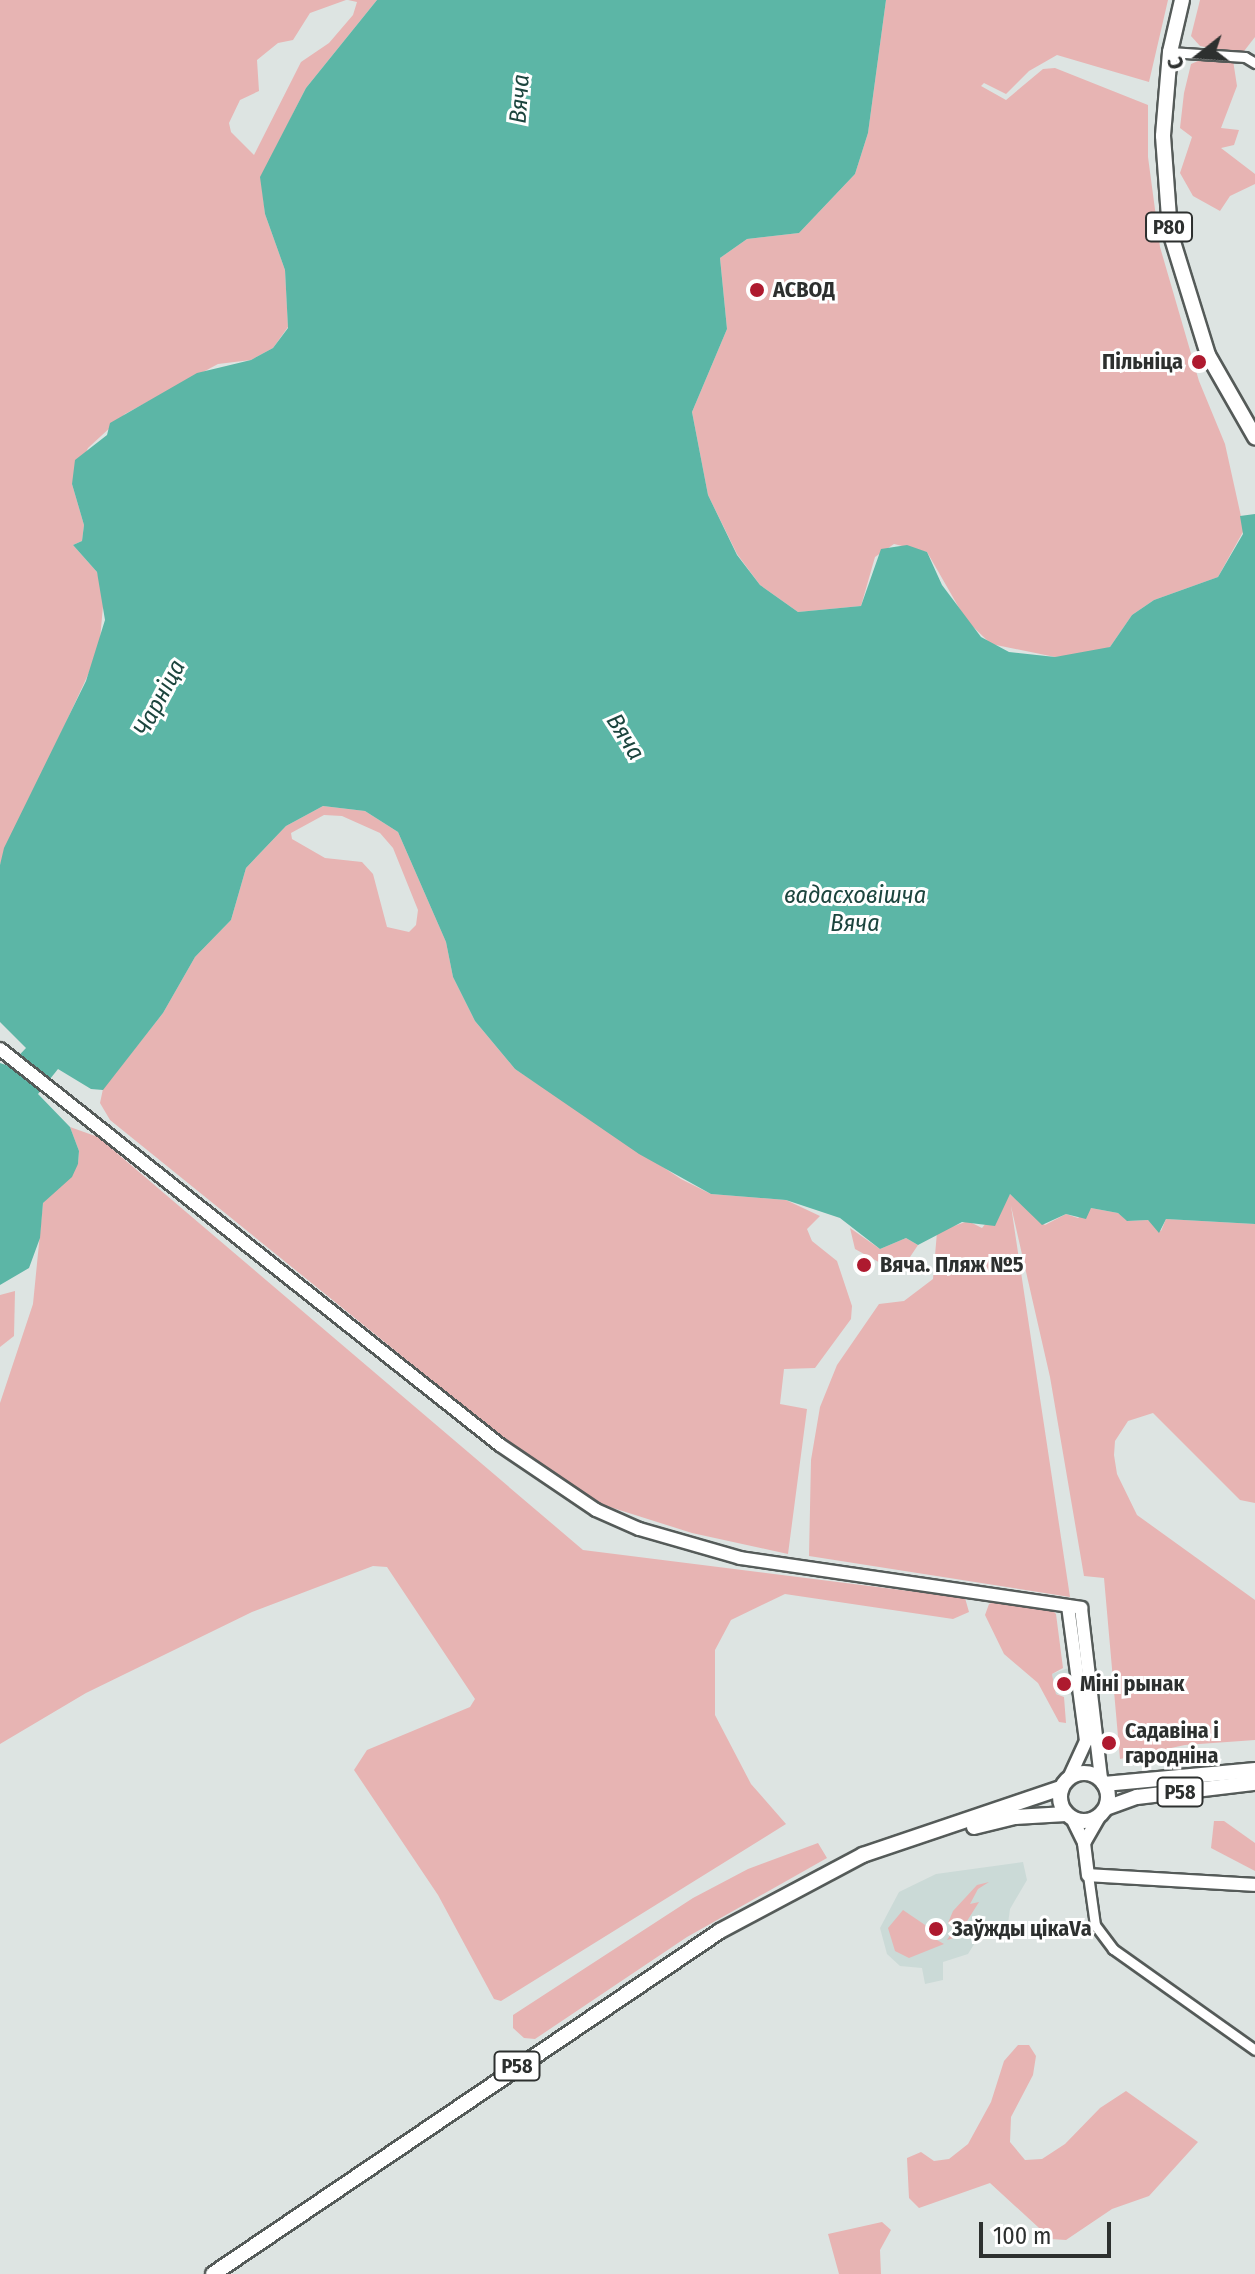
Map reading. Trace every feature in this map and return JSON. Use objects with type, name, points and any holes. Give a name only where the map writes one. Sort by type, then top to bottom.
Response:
[{"type":"main road","name":"Р80","points":[[1182,0],[1170,52],[1163,136],[1170,232],[1208,355],[1255,437]]},
{"type":"main road","name":"Р58","points":[[213,2274],[720,1931],[892,1843],[1065,1783],[1082,1773],[1102,1782],[1255,1770]]},
{"type":"main road","points":[[1102,1782],[1104,1811]]},
{"type":"main road","points":[[1065,1783],[1069,1816]]},
{"type":"main road","name":"Р58","points":[[841,1868],[981,1825],[1069,1816],[1087,1821],[1137,1797],[1255,1783]]},
{"type":"street","points":[[1170,52],[1245,57],[1255,63]]},
{"type":"street","points":[[3,1051],[500,1445],[596,1510],[639,1529],[740,1558],[1074,1607]]},
{"type":"street","points":[[1074,1607],[1102,1782]]},
{"type":"street","points":[[1065,1783],[1086,1741],[1074,1607]]},
{"type":"street","points":[[1084,1843],[1104,1811]]},
{"type":"street","points":[[1069,1816],[1084,1843],[1095,1925],[1113,1949],[1255,2050]]},
{"type":"street","points":[[1088,1875],[1255,1885]]},
{"type":"shaded area","points":[[0,0],[346,0],[310,13],[293,40],[278,43],[257,60],[259,91],[240,100],[229,123],[231,132],[254,155],[301,62],[329,43],[353,15],[357,2],[348,0],[377,0],[306,88],[261,177],[265,214],[285,270],[288,327],[273,348],[251,360],[218,364],[125,414],[88,448],[72,484],[84,525],[82,541],[73,545],[97,572],[104,595],[99,651],[0,865]]},
{"type":"shaded area","points":[[886,0],[1168,0],[1149,82],[1057,55],[1029,71],[1006,94],[984,83],[981,86],[1006,100],[1043,69],[1055,68],[1148,105],[1148,157],[1160,247],[1199,381],[1225,444],[1244,530],[1218,577],[1154,600],[1132,615],[1110,647],[1094,654],[1055,657],[991,644],[966,620],[927,552],[894,544],[875,557],[861,606],[798,612],[760,585],[737,554],[708,495],[692,412],[727,329],[720,258],[747,239],[799,233],[855,174],[868,133]]},
{"type":"shaded area","points":[[1200,0],[1255,0],[1255,37],[1241,55],[1200,46],[1191,36]]},
{"type":"shaded area","points":[[1205,58],[1233,60],[1237,86],[1221,128],[1239,130],[1234,145],[1221,148],[1255,174],[1255,184],[1230,196],[1220,211],[1193,196],[1180,173],[1192,137],[1180,128],[1184,93],[1191,64]]},
{"type":"shaded area","points":[[323,806],[365,811],[398,832],[446,942],[453,977],[475,1021],[515,1069],[681,1179],[711,1194],[786,1200],[820,1216],[807,1229],[812,1241],[837,1261],[852,1306],[851,1319],[815,1368],[784,1369],[780,1404],[807,1409],[788,1554],[692,1533],[575,1496],[110,1120],[100,1103],[103,1089],[163,1013],[195,957],[231,920],[246,868],[286,826]],"holes":[[[324,815],[342,816],[380,833],[393,848],[418,910],[416,925],[409,932],[387,927],[373,874],[362,862],[325,858],[292,839],[291,833]]]},
{"type":"shaded area","points":[[70,1127],[98,1137],[583,1550],[965,1598],[969,1612],[953,1619],[785,1594],[731,1620],[715,1650],[715,1715],[751,1784],[786,1824],[501,2001],[494,1999],[438,1895],[354,1770],[367,1750],[470,1707],[475,1699],[387,1567],[373,1566],[252,1612],[86,1693],[0,1744],[0,1403],[33,1304],[43,1203],[78,1164],[79,1151]]},
{"type":"shaded area","points":[[1010,1194],[1045,1225],[1066,1214],[1078,1218],[1091,1208],[1118,1213],[1128,1221],[1148,1220],[1161,1231],[1166,1219],[1255,1224],[1255,1503],[1240,1500],[1153,1413],[1128,1421],[1115,1441],[1114,1455],[1117,1474],[1137,1515],[1255,1600],[1255,1740],[1185,1745],[1120,1759],[1104,1578],[1084,1576],[1050,1377],[1011,1206],[1070,1597],[809,1556],[811,1460],[820,1407],[837,1365],[879,1304],[904,1301],[933,1279],[937,1232],[968,1221],[982,1228]]},
{"type":"shaded area","points":[[850,1228],[880,1249],[906,1238],[918,1245],[906,1263],[884,1265],[855,1249]]},
{"type":"shaded area","points":[[15,1291],[14,1336],[0,1347],[0,1295]]},
{"type":"shaded area","points":[[999,1600],[1048,1606],[1056,1614],[1063,1668],[1052,1674],[1056,1694],[1064,1697],[1066,1723],[1059,1722],[1038,1683],[1004,1654],[985,1615],[989,1604]]},
{"type":"shaded area","name":"Міні рынак","points":[[1071,1667],[1076,1695],[1056,1694],[1052,1674]]},
{"type":"shaded area","points":[[1214,1821],[1224,1821],[1255,1843],[1255,1871],[1211,1848]]},
{"type":"shaded area","points":[[818,1843],[827,1858],[687,1937],[535,2039],[524,2038],[513,2028],[513,2015],[693,1898],[748,1869]]},
{"type":"shaded area","points":[[1023,1862],[1027,1880],[1010,1909],[1007,1931],[986,1925],[968,1954],[943,1962],[943,1980],[925,1984],[922,1968],[900,1966],[887,1954],[880,1928],[899,1892],[936,1874]]},
{"type":"shaded area","points":[[989,1882],[978,1889],[970,1904],[979,1902],[957,1937],[947,1940],[954,1929],[948,1923],[953,1911],[977,1885]]},
{"type":"shaded area","points":[[903,1910],[931,1929],[930,1936],[944,1944],[909,1958],[895,1951],[888,1928]]},
{"type":"shaded area","points":[[1018,2045],[1029,2045],[1036,2056],[1033,2075],[1011,2117],[1010,2142],[1025,2160],[1042,2159],[1065,2144],[1100,2108],[1126,2091],[1198,2142],[1149,2196],[1112,2209],[1066,2240],[1051,2239],[990,2183],[919,2208],[909,2198],[907,2158],[921,2152],[934,2161],[949,2159],[968,2144],[991,2102],[1004,2061]]},
{"type":"shaded area","points":[[882,2222],[891,2230],[880,2250],[881,2274],[839,2274],[828,2234]]},
{"type":"water","name":"вадасховішча Вяча","points":[[377,0],[886,0],[868,133],[855,174],[799,233],[747,239],[720,258],[727,329],[692,412],[708,495],[737,555],[760,585],[798,612],[861,606],[881,549],[907,545],[927,552],[942,585],[981,637],[1009,652],[1055,657],[1110,647],[1132,615],[1154,600],[1218,577],[1243,534],[1240,516],[1255,514],[1255,1224],[1166,1219],[1159,1233],[1148,1220],[1127,1221],[1118,1213],[1091,1208],[1086,1219],[1066,1214],[1042,1225],[1010,1194],[995,1226],[962,1222],[918,1245],[906,1238],[880,1249],[840,1218],[786,1200],[711,1194],[639,1154],[515,1069],[475,1021],[453,977],[446,942],[398,832],[365,811],[323,806],[286,826],[246,868],[231,920],[195,957],[163,1013],[103,1090],[91,1089],[58,1069],[38,1094],[70,1127],[79,1151],[78,1164],[72,1177],[43,1203],[40,1238],[29,1268],[0,1285],[0,1063],[9,1066],[26,1048],[0,1022],[0,865],[4,848],[86,681],[105,620],[97,572],[73,545],[82,541],[84,525],[72,484],[75,460],[107,435],[110,423],[197,373],[251,360],[273,348],[288,328],[285,270],[265,214],[260,177],[306,88]]},
{"type":"place","name":"АСВОД","points":[[757,290]]},
{"type":"place","name":"Пільніца","points":[[1199,362]]},
{"type":"place","name":"Вяча. Пляж №5","points":[[864,1265]]},
{"type":"place","name":"Міні рынак","points":[[1064,1684]]},
{"type":"place","name":"Садавіна і гародніна","points":[[1109,1743]]},
{"type":"place","name":"Заўжды цікаVа","points":[[936,1929]]},
{"type":"water label","name":"Вяча","points":[[520,99]]},
{"type":"water label","name":"Чарніца","points":[[160,698]]},
{"type":"water label","name":"Вяча","points":[[625,737]]}]
